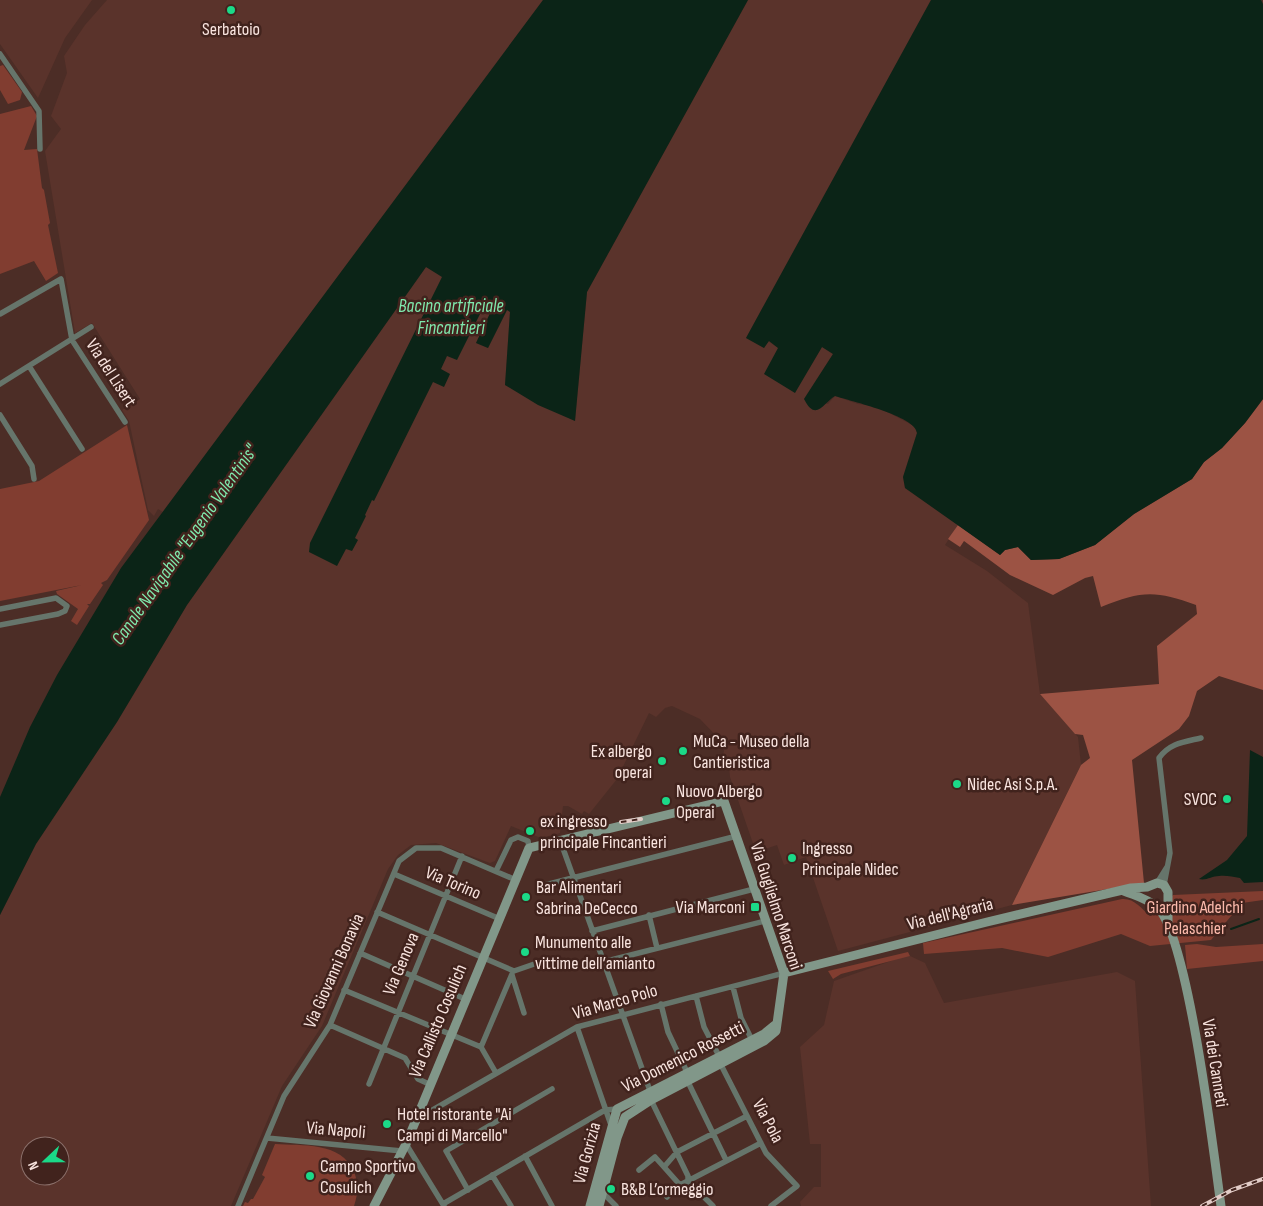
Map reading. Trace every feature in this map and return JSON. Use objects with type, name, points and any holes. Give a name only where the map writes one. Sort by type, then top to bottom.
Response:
[{"type":"street","points":[[0,54],[39,111],[40,149]]},
{"type":"street","points":[[0,314],[61,279],[72,340]]},
{"type":"street","points":[[1,382],[91,327]]},
{"type":"street","name":"Via del Lisert","points":[[72,340],[125,422]]},
{"type":"street","points":[[29,366],[82,449]]},
{"type":"street","points":[[0,415],[32,466],[34,479]]},
{"type":"street","points":[[0,609],[56,598],[67,606],[66,611],[58,614],[0,625]]},
{"type":"street","points":[[1124,890],[1135,893],[1152,905],[1168,902],[1168,892],[1160,884],[1168,866],[1168,837],[1159,758],[1173,745],[1201,738]]},
{"type":"street","name":"Via Guglielmo Marconi","points":[[560,840],[724,801],[784,974],[777,1023]]},
{"type":"street","points":[[544,885],[737,836]]},
{"type":"street","points":[[496,871],[512,840],[518,837],[528,841],[529,848],[560,840],[651,1096],[688,1176],[688,1181],[713,1206]]},
{"type":"street","name":"Via Giovanni Bonavia","points":[[238,1206],[284,1096],[330,1025],[399,861],[416,848],[441,848],[516,880]]},
{"type":"street","name":"Via Callisto Cosulich","points":[[374,1206],[404,1148],[429,1084],[529,848]]},
{"type":"street","name":"Via Genova","points":[[369,1084],[382,1048],[462,856]]},
{"type":"street","name":"Via Torino","points":[[394,874],[500,919]]},
{"type":"street","name":"Via dell'Agraria","points":[[784,974],[987,922],[1124,890],[1160,884]]},
{"type":"street","points":[[1147,886],[1145,892],[1152,905]]},
{"type":"street","points":[[592,931],[754,889]]},
{"type":"street","name":"Via dei Canneti","points":[[1168,902],[1168,927],[1187,994],[1196,1038],[1220,1206]]},
{"type":"street","name":"Via dei Canneti","points":[[1152,905],[1168,927]]},
{"type":"street","points":[[377,912],[513,973],[524,1013]]},
{"type":"street","points":[[649,915],[657,948]]},
{"type":"street","points":[[603,962],[765,921]]},
{"type":"street","points":[[360,953],[465,999]]},
{"type":"street","points":[[481,1047],[513,973],[543,961]]},
{"type":"street","name":"Via Marco Polo","points":[[415,1120],[577,1027],[784,974]]},
{"type":"street","points":[[733,987],[741,1018],[752,1040]]},
{"type":"street","points":[[344,990],[481,1047],[496,1073]]},
{"type":"street","name":"Via Pola","points":[[696,996],[704,1027],[766,1153],[797,1186],[771,1206]]},
{"type":"street","points":[[661,1004],[668,1032],[687,1072]]},
{"type":"street","name":"Via Domenico Rossetti","points":[[443,1205],[605,1110],[617,1110],[688,1082],[719,1059],[769,1031],[777,1023]]},
{"type":"street","name":"Via Domenico Rossetti","points":[[625,1117],[651,1096],[687,1072],[773,1035],[777,1023]]},
{"type":"street","points":[[330,1025],[405,1058],[418,1079],[429,1084]]},
{"type":"street","points":[[577,1027],[611,1125]]},
{"type":"street","points":[[688,1082],[726,1160]]},
{"type":"street","points":[[468,1190],[446,1152],[552,1089]]},
{"type":"street","name":"Via Gorizia","points":[[590,1206],[611,1125],[617,1110]]},
{"type":"street","points":[[664,1167],[677,1152],[747,1116]]},
{"type":"street","name":"Via Gorizia","points":[[599,1206],[618,1133],[625,1117]]},
{"type":"street","name":"Via Napoli","points":[[267,1138],[404,1148]]},
{"type":"street","points":[[667,1197],[680,1185],[761,1143]]},
{"type":"street","points":[[404,1148],[443,1205]]},
{"type":"street","points":[[525,1156],[552,1206]]},
{"type":"street","points":[[639,1170],[655,1157],[680,1185]]},
{"type":"street","points":[[492,1175],[511,1206]]},
{"type":"street","points":[[602,1192],[616,1206]]},
{"type":"shaded area","points":[[0,0],[92,0],[65,38],[38,98],[0,44]]},
{"type":"shaded area","points":[[107,0],[543,0],[163,512],[158,509],[154,516],[148,510],[129,421],[122,410],[140,399],[92,323],[75,333],[45,151],[61,129],[51,116],[67,73],[64,56],[85,25]]},
{"type":"shaded area","points":[[748,0],[931,0],[746,338],[764,348],[768,341],[809,369],[822,347],[833,354],[804,399],[828,404],[835,396],[858,404],[876,406],[914,426],[917,433],[903,477],[905,488],[958,525],[945,545],[987,571],[1028,603],[1040,694],[1078,737],[1081,765],[1012,905],[838,951],[806,857],[784,865],[777,845],[756,852],[730,777],[729,765],[721,756],[724,752],[724,744],[700,719],[672,706],[665,708],[656,717],[649,713],[617,779],[589,814],[584,811],[582,814],[568,806],[563,806],[560,833],[541,838],[511,826],[495,861],[490,863],[436,843],[411,845],[398,855],[388,869],[322,1026],[282,1086],[231,1206],[0,1206],[0,915],[36,844],[117,722],[187,605],[426,267],[443,276],[440,281],[493,307],[476,343],[488,348],[507,310],[510,311],[505,385],[575,421],[587,292]]},
{"type":"shaded area","points":[[1263,399],[1263,690],[1219,676],[1197,691],[1189,716],[1179,729],[1132,760],[1144,883],[1012,905],[1081,765],[1090,758],[1083,735],[1075,734],[1040,694],[1159,684],[1157,646],[1197,614],[1196,605],[1169,597],[1148,594],[1127,598],[1101,607],[1093,576],[1085,578],[1053,595],[1010,575],[964,541],[960,547],[948,539],[958,525],[1000,555],[1005,550],[1018,547],[1031,560],[1059,559],[1095,545],[1134,514],[1192,479],[1204,462],[1222,448],[1245,423]]},
{"type":"shaded area","points":[[908,955],[925,963],[944,1003],[1117,972],[1135,981],[1151,1206],[801,1206],[800,1202],[814,1187],[821,1187],[821,1144],[810,1144],[800,1047],[824,1025],[834,981]]},
{"type":"green space","points":[[3,65],[22,92],[20,100],[8,104],[0,90],[0,66]]},
{"type":"green space","points":[[31,106],[37,116],[24,150],[37,149],[42,188],[44,190],[50,223],[48,225],[58,273],[46,281],[34,261],[0,274],[0,114]]},
{"type":"green space","points":[[127,425],[149,520],[107,580],[101,583],[103,585],[90,604],[87,604],[89,606],[77,625],[71,621],[78,609],[57,594],[56,591],[82,585],[0,601],[0,489],[39,481]]},
{"type":"green space","name":"Giardino Adelchi Pelaschier","points":[[1263,891],[1263,900],[1242,903],[1211,940],[1150,946],[1121,934],[1048,957],[1002,948],[924,954],[923,943],[1122,899],[1134,902],[1150,916],[1169,908],[1169,900],[1173,895]]},
{"type":"green space","points":[[1197,944],[1216,947],[1263,944],[1263,961],[1187,969],[1185,945]]},
{"type":"green space","points":[[908,952],[910,956],[841,974],[833,979],[828,971]]},
{"type":"green space","name":"Campo Sportivo Cosulich","points":[[275,1144],[320,1147],[340,1155],[348,1162],[356,1176],[357,1189],[354,1206],[243,1206],[245,1202],[248,1203],[253,1199],[265,1177],[262,1175]]},
{"type":"water","points":[[543,0],[748,0],[587,292],[575,421],[538,405],[505,385],[510,312],[507,310],[488,348],[476,343],[493,307],[485,304],[457,360],[447,356],[441,369],[450,374],[444,387],[433,382],[374,501],[372,500],[355,538],[358,540],[352,551],[346,549],[337,566],[309,552],[310,543],[442,277],[426,267],[187,605],[117,722],[36,844],[0,915],[0,797],[30,727],[57,675],[121,568]]},
{"type":"water","points":[[931,0],[1261,0],[1263,4],[1263,399],[1245,423],[1222,448],[1204,462],[1192,479],[1134,514],[1095,545],[1059,559],[1031,560],[1018,547],[1005,550],[1000,555],[905,488],[903,477],[917,433],[914,427],[906,421],[881,410],[835,396],[820,409],[812,410],[804,399],[833,354],[822,347],[795,393],[764,374],[778,348],[769,341],[764,348],[746,338]]},
{"type":"water","points":[[1250,750],[1263,757],[1263,882],[1244,883],[1240,878],[1224,876],[1199,879],[1227,860],[1247,836]]},
{"type":"waterway","points":[[1231,929],[1259,919]]},
{"type":"railway","points":[[621,822],[641,819]]},
{"type":"railway","points":[[1202,1206],[1232,1190],[1263,1179]]},
{"type":"place","name":"Serbatoio","points":[[231,10]]},
{"type":"place","name":"MuCa - Museo della Cantieristica","points":[[683,751]]},
{"type":"place","name":"Ex albergo operai","points":[[662,761]]},
{"type":"place","name":"Nidec Asi S.p.A.","points":[[957,784]]},
{"type":"place","name":"SVOC","points":[[1227,799]]},
{"type":"place","name":"Nuovo Albergo Operai","points":[[666,801]]},
{"type":"place","name":"ex ingresso principale Fincantieri","points":[[530,831]]},
{"type":"place","name":"Ingresso Principale Nidec","points":[[792,858]]},
{"type":"place","name":"Bar Alimentari Sabrina DeCecco","points":[[526,897]]},
{"type":"place","name":"Via Marconi","points":[[755,907]]},
{"type":"place","name":"Munumento alle vittime dell’amianto","points":[[525,952]]},
{"type":"place","name":"Hotel ristorante \"Ai Campi di Marcello\"","points":[[387,1124]]},
{"type":"place","name":"Campo Sportivo Cosulich","points":[[310,1176]]},
{"type":"place","name":"B&B L’ormeggio","points":[[611,1189]]},
{"type":"water label","name":"Bacino artificiale Fincantieri","points":[[451,317]]},
{"type":"water label","name":"Canale Navigabile \"Eugenio Valentinis\"","points":[[185,545]]}]
